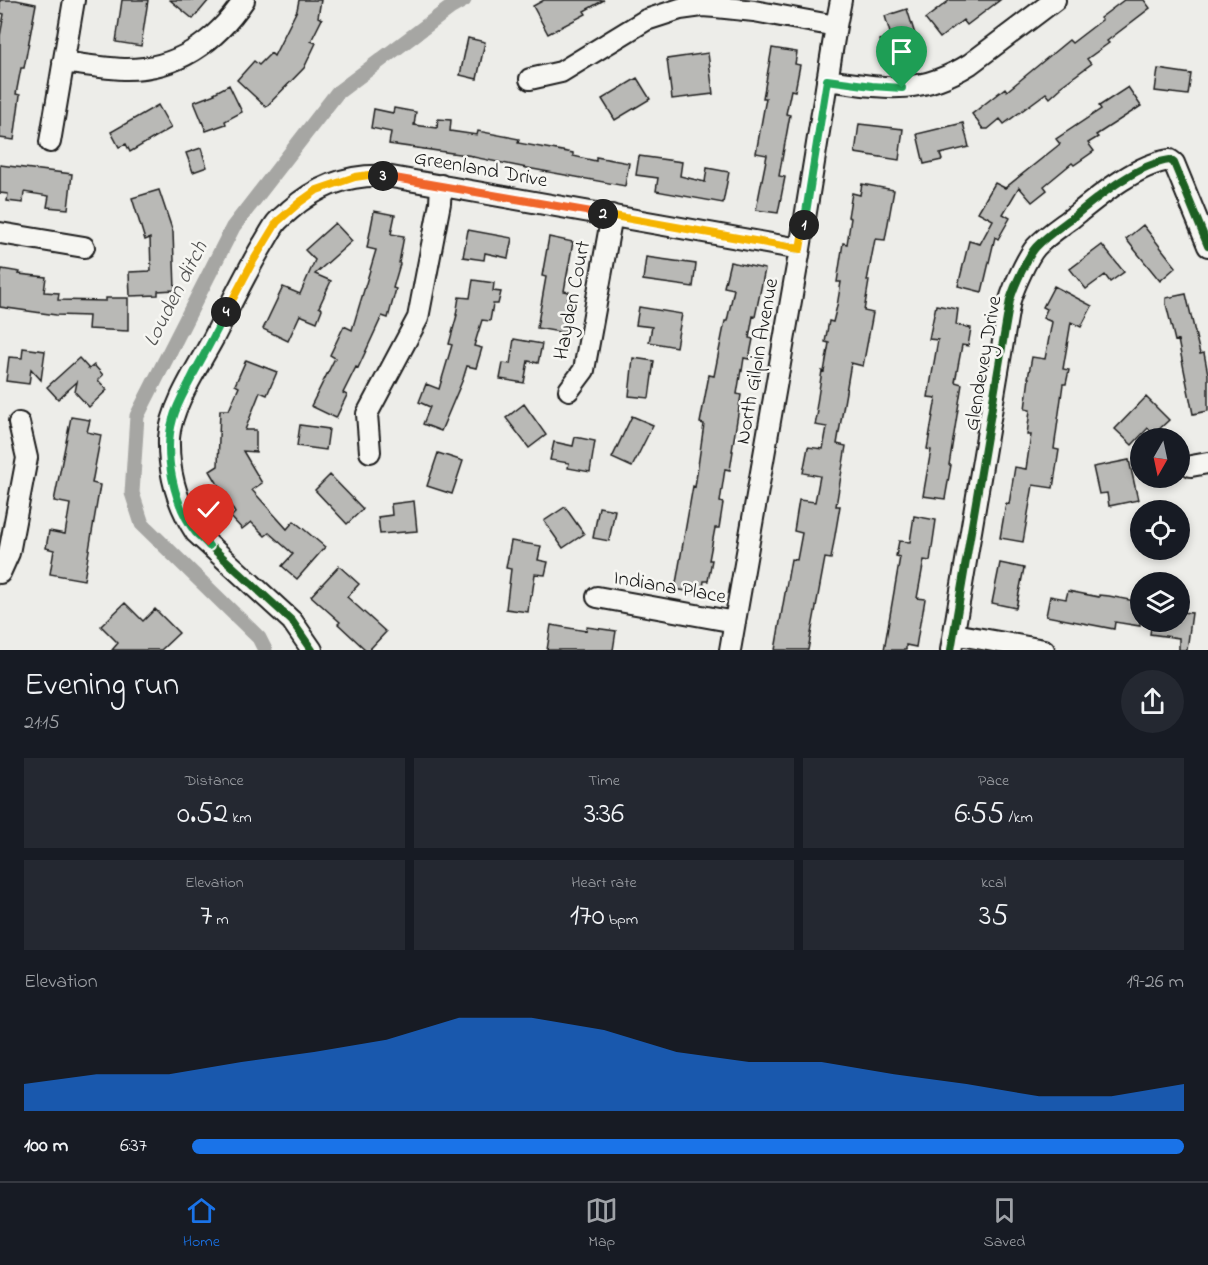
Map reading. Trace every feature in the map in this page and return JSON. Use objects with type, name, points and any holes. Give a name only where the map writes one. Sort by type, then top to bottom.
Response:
[{"type":"street","points":[[50,142],[74,0]]},
{"type":"street","points":[[63,62],[125,69],[161,65],[201,45],[218,32],[244,0]]},
{"type":"street","name":"North Gilpin Avenue","points":[[730,650],[841,0]]},
{"type":"street","points":[[827,80],[902,88],[936,81],[970,64],[1055,0]]},
{"type":"street","points":[[530,79],[561,72],[646,20],[680,9],[702,6],[754,11],[836,26]]},
{"type":"street","name":"Glendevey Drive","points":[[953,642],[1010,300],[1014,287],[1035,248],[1125,179],[1154,163],[1170,160],[1174,162],[1208,246]]},
{"type":"street","name":"Greenland Drive","points":[[312,650],[292,621],[196,533],[176,491],[171,472],[170,437],[173,418],[184,393],[252,263],[277,222],[300,202],[317,190],[355,177],[386,176],[800,249]]},
{"type":"street","points":[[370,452],[367,414],[418,318],[441,186]]},
{"type":"street","name":"Hayden Court","points":[[569,390],[584,370],[612,215]]},
{"type":"street","points":[[0,233],[84,248]]},
{"type":"street","points":[[0,573],[9,553],[27,458],[19,423]]},
{"type":"street","name":"Indiana Place","points":[[597,597],[735,622]]},
{"type":"street","points":[[953,642],[1044,650]]},
{"type":"building","points":[[0,0],[36,4],[24,68],[21,68],[16,94],[20,95],[14,140],[0,138],[0,36],[4,14],[0,13]]},
{"type":"building","points":[[122,0],[148,0],[141,46],[116,42]]},
{"type":"building","points":[[170,0],[209,0],[193,19]]},
{"type":"building","points":[[299,0],[321,0],[318,17],[322,19],[311,41],[316,43],[304,68],[266,107],[237,80],[254,61],[259,65],[271,53],[274,56],[297,10]]},
{"type":"building","points":[[544,0],[604,0],[584,11],[586,14],[548,34],[533,6]]},
{"type":"building","points":[[950,0],[1000,0],[967,25],[963,20],[940,38],[925,19]]},
{"type":"building","points":[[1124,0],[1144,0],[1150,8],[1087,59],[1091,64],[1060,87],[1050,98],[1046,93],[1004,124],[1000,119],[988,129],[983,129],[972,114],[1005,88],[1007,91],[1069,40],[1072,43]]},
{"type":"building","points":[[907,9],[919,47],[885,57],[880,40],[891,36],[885,16]]},
{"type":"building","points":[[468,38],[485,42],[477,79],[460,75]]},
{"type":"building","points":[[772,48],[797,52],[795,64],[800,65],[795,91],[791,90],[786,114],[790,115],[779,176],[785,177],[778,213],[756,210],[767,155],[756,153]]},
{"type":"building","points":[[708,53],[713,94],[672,99],[667,59]]},
{"type":"building","points":[[1158,69],[1191,74],[1188,95],[1155,91]]},
{"type":"building","points":[[637,78],[650,99],[615,120],[602,99]]},
{"type":"building","points":[[229,85],[242,112],[225,121],[226,124],[206,131],[194,102],[215,94]]},
{"type":"building","points":[[1128,87],[1141,106],[1096,135],[1098,137],[1088,143],[1094,151],[1074,165],[1072,163],[1044,186],[1047,190],[1032,202],[1019,187],[1003,214],[1010,218],[998,239],[995,237],[982,292],[958,286],[969,241],[980,244],[993,220],[978,212],[995,183],[1005,188],[1060,144],[1056,139],[1101,109],[1099,106]]},
{"type":"building","points":[[158,105],[171,128],[130,152],[126,144],[119,147],[111,132]]},
{"type":"building","points":[[394,108],[416,112],[414,125],[437,128],[438,119],[451,120],[450,131],[477,135],[478,131],[519,139],[518,143],[573,153],[573,156],[596,161],[596,157],[629,163],[625,186],[473,156],[389,144],[391,132],[371,128],[374,109],[393,113]]},
{"type":"building","points":[[963,123],[969,147],[940,154],[942,160],[924,164],[917,134]]},
{"type":"building","points":[[859,124],[903,129],[899,160],[855,153]]},
{"type":"building","points":[[201,148],[207,167],[193,172],[186,153]]},
{"type":"building","points":[[639,156],[682,162],[680,176],[705,182],[707,168],[729,172],[723,203],[656,191],[658,178],[636,175]]},
{"type":"building","points":[[0,165],[72,174],[68,209],[47,207],[49,196],[24,192],[23,203],[7,201],[8,194],[0,193]]},
{"type":"building","points":[[862,184],[894,190],[885,240],[875,239],[867,281],[869,281],[864,311],[873,313],[863,366],[851,363],[837,444],[846,446],[836,506],[840,506],[831,559],[825,558],[808,650],[775,650],[791,559],[797,560],[802,533],[794,531],[799,500],[815,502],[820,476],[803,473],[808,447],[823,449],[827,427],[815,425],[822,371],[824,372],[829,343],[825,342],[829,321],[833,322],[837,306],[841,282],[837,282],[843,243],[847,244],[852,193],[860,195]]},
{"type":"building","points":[[159,190],[173,232],[175,290],[158,291],[158,295],[130,296],[129,272],[151,271],[150,238],[145,240],[132,198]]},
{"type":"building","points":[[374,211],[395,215],[391,234],[404,236],[400,264],[393,288],[396,289],[388,318],[382,316],[358,368],[356,367],[343,393],[347,395],[336,418],[311,406],[335,358],[330,355],[344,326],[352,330],[376,250],[367,248]]},
{"type":"building","points":[[335,223],[352,241],[315,274],[331,281],[319,307],[322,309],[317,322],[300,315],[288,341],[263,329],[283,287],[300,294],[315,260],[305,250]]},
{"type":"building","points":[[1143,225],[1176,267],[1160,281],[1126,239]]},
{"type":"building","points":[[468,230],[512,238],[508,258],[485,253],[484,260],[463,257]]},
{"type":"building","points":[[549,237],[573,242],[564,291],[569,292],[566,312],[569,312],[565,333],[537,328],[546,277],[542,276]]},
{"type":"building","points":[[1102,245],[1124,272],[1110,282],[1105,275],[1086,289],[1070,269]]},
{"type":"building","points":[[646,257],[696,264],[693,287],[643,280]]},
{"type":"building","points":[[730,262],[765,269],[749,338],[753,339],[749,359],[744,358],[741,370],[737,394],[741,395],[730,470],[725,469],[719,528],[715,528],[708,581],[704,581],[702,594],[675,589],[693,486],[695,487],[704,424],[700,423],[709,375],[714,376],[734,289],[724,287]]},
{"type":"building","points":[[2,269],[20,272],[19,274],[46,277],[44,292],[59,293],[58,300],[106,301],[106,298],[128,298],[128,331],[88,329],[89,316],[56,315],[0,307]]},
{"type":"building","points":[[473,280],[494,283],[493,291],[501,292],[498,304],[493,304],[490,321],[482,320],[474,346],[482,348],[476,368],[467,366],[441,431],[423,424],[430,407],[419,402],[426,384],[439,389],[452,345],[449,344],[459,297],[470,298]]},
{"type":"building","points":[[1054,286],[1092,306],[1081,327],[1071,322],[1063,369],[1069,370],[1066,384],[1063,384],[1054,449],[1059,450],[1053,488],[1033,485],[1023,542],[1000,538],[1015,467],[1026,469],[1031,435],[1027,435],[1030,410],[1025,409],[1028,378],[1032,357],[1045,359],[1052,322],[1043,318],[1047,309],[1043,307]]},
{"type":"building","points":[[1186,294],[1200,354],[1204,353],[1208,374],[1208,411],[1193,414],[1178,340],[1175,341],[1166,304],[1166,298]]},
{"type":"building","points":[[936,305],[958,309],[956,325],[971,328],[968,346],[962,345],[955,382],[962,384],[945,499],[923,496],[931,450],[927,449],[936,398],[928,397],[938,340],[929,339]]},
{"type":"building","points":[[639,307],[682,314],[676,347],[649,342],[652,327],[636,325]]},
{"type":"building","points":[[514,339],[542,344],[538,363],[528,361],[524,383],[500,379],[503,363],[510,364]]},
{"type":"building","points":[[23,348],[45,351],[41,380],[31,369],[29,384],[6,381],[9,357],[22,358]]},
{"type":"building","points":[[79,358],[89,369],[94,365],[103,375],[98,380],[107,390],[89,407],[75,392],[77,382],[58,399],[47,387]]},
{"type":"building","points":[[633,358],[654,361],[649,398],[629,396]]},
{"type":"building","points":[[246,360],[277,372],[267,395],[260,392],[245,430],[256,430],[256,452],[243,451],[262,483],[252,490],[287,529],[294,521],[325,547],[297,579],[282,566],[293,554],[269,533],[265,536],[251,522],[242,529],[231,517],[235,513],[210,471],[218,466],[220,410],[229,410],[239,387],[235,385]]},
{"type":"building","points":[[1146,397],[1169,420],[1160,428],[1130,428],[1130,443],[1115,429]]},
{"type":"building","points":[[524,404],[546,435],[529,448],[506,418]]},
{"type":"building","points":[[632,416],[653,425],[632,467],[612,458]]},
{"type":"building","points":[[71,417],[90,420],[87,432],[101,435],[92,483],[100,485],[84,580],[50,574],[54,550],[46,548],[49,531],[65,534],[70,504],[54,501]]},
{"type":"building","points":[[300,425],[329,429],[326,450],[297,446]]},
{"type":"building","points":[[575,437],[595,441],[590,472],[568,468],[569,463],[550,460],[554,442],[573,446]]},
{"type":"building","points":[[438,453],[463,461],[452,494],[427,486]]},
{"type":"building","points":[[1129,460],[1130,488],[1135,488],[1138,500],[1109,506],[1107,493],[1099,494],[1093,467]]},
{"type":"building","points":[[330,475],[363,509],[347,524],[315,490]]},
{"type":"building","points":[[414,501],[417,531],[380,534],[378,517],[392,515],[391,504]]},
{"type":"building","points":[[565,507],[584,534],[563,548],[544,521]]},
{"type":"building","points":[[599,507],[615,510],[609,541],[593,538]]},
{"type":"building","points":[[914,516],[936,520],[930,561],[924,560],[917,598],[925,599],[916,647],[906,645],[906,650],[884,650],[900,557],[896,556],[899,541],[910,542]]},
{"type":"building","points":[[511,541],[541,546],[538,560],[548,562],[545,575],[535,574],[528,612],[506,609],[511,569],[506,568]]},
{"type":"building","points":[[1000,563],[1024,568],[1016,608],[992,603]]},
{"type":"building","points":[[339,566],[359,584],[347,597],[386,632],[369,650],[366,650],[338,624],[340,622],[311,596]]},
{"type":"building","points":[[1068,591],[1130,600],[1130,624],[1115,622],[1114,629],[1046,616],[1050,596],[1066,599]]},
{"type":"building","points":[[125,603],[143,621],[155,609],[179,633],[161,650],[112,650],[118,643],[101,626]]},
{"type":"building","points":[[551,625],[586,631],[587,627],[616,631],[613,650],[547,650]]},
{"type":"building","points":[[1150,632],[1189,632],[1187,650],[1179,650],[1179,638],[1150,634]]},
{"type":"waterway","name":"Louden ditch","points":[[265,650],[259,638],[142,524],[132,493],[137,416],[233,227],[337,93],[450,8],[464,0]]},
{"type":"cycle path","points":[[951,650],[1010,300],[1032,252],[1049,235],[1106,191],[1144,168],[1170,160],[1174,163],[1208,246]]},
{"type":"cycle path","points":[[312,650],[292,621],[196,533],[175,488],[169,451],[171,426],[186,387],[262,246],[276,223],[290,210],[311,194],[335,183],[360,177],[386,176],[800,249]]},
{"type":"route","points":[[209,546],[189,522],[173,484],[170,437],[173,418],[252,263],[277,222],[317,190],[355,177],[386,176],[800,249],[827,80],[902,88]]}]
